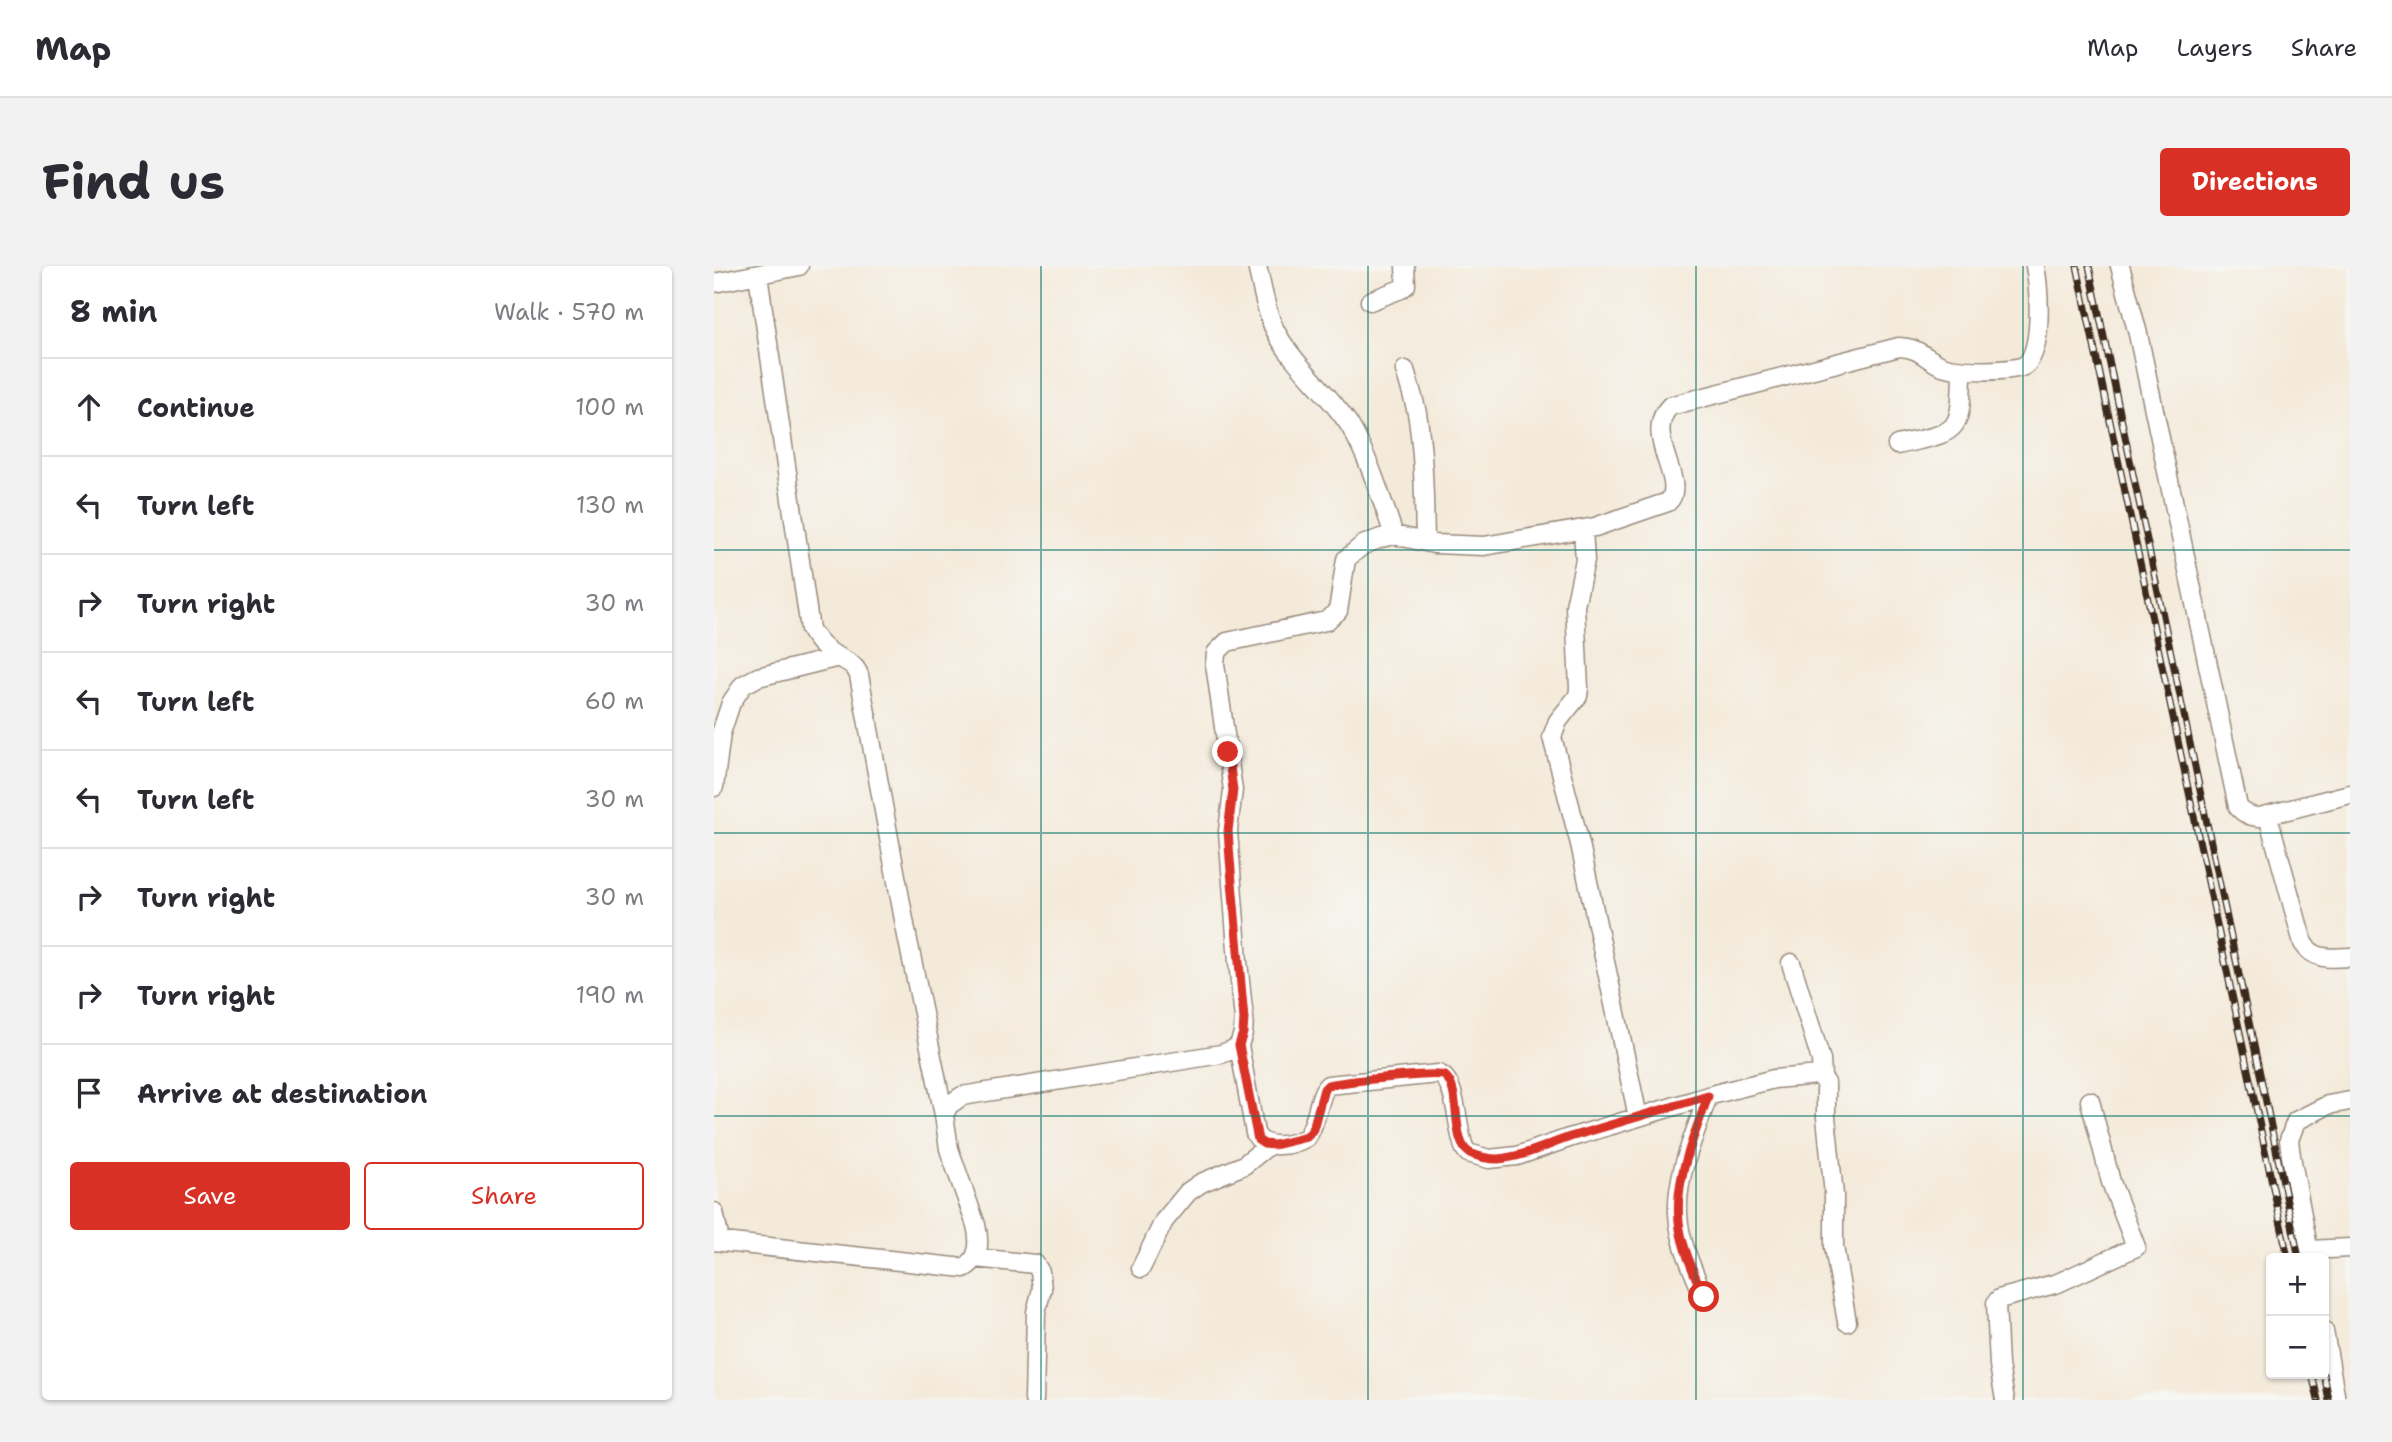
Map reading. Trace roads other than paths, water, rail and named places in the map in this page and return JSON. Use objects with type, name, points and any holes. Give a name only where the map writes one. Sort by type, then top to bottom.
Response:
[{"type":"street","points":[[714,283],[752,272],[799,266]]},
{"type":"street","points":[[1257,266],[1274,328],[1290,353],[1324,391],[1350,427],[1370,465],[1394,535]]},
{"type":"street","points":[[1370,301],[1406,285],[1405,266]]},
{"type":"street","points":[[1269,1145],[1258,1140],[1255,1133],[1239,1045],[1244,1019],[1228,831],[1233,790],[1215,664],[1216,653],[1227,642],[1326,621],[1338,611],[1346,559],[1363,545],[1381,538],[1394,535],[1464,547],[1484,547],[1608,524],[1668,502],[1674,489],[1663,453],[1660,425],[1663,412],[1670,405],[1899,347],[1912,348],[1937,364],[1962,370],[2018,368],[2029,363],[2035,346],[2038,323],[2035,266]]},
{"type":"street","points":[[2120,266],[2141,346],[2234,797],[2242,812],[2253,817],[2268,816],[2350,794]]},
{"type":"street","points":[[714,1212],[717,1241],[964,1268],[975,1258],[979,1238],[949,1149],[859,676],[855,666],[831,653],[817,641],[810,629],[752,272]]},
{"type":"street","points":[[1405,370],[1420,434],[1424,478],[1424,541]]},
{"type":"street","points":[[1897,445],[1945,434],[1954,427],[1962,408],[1962,370]]},
{"type":"street","points":[[1583,530],[1584,560],[1575,606],[1578,696],[1558,721],[1552,737],[1580,844],[1637,1117]]},
{"type":"street","points":[[714,787],[721,733],[731,703],[743,685],[758,677],[839,657]]},
{"type":"street","points":[[2268,816],[2306,949],[2319,957],[2350,957]]},
{"type":"street","points":[[1791,963],[1821,1060],[1822,1077],[1826,1083],[1826,1117],[1834,1195],[1834,1247],[1847,1322]]},
{"type":"street","points":[[944,1115],[949,1105],[962,1096],[1221,1054],[1239,1045]]},
{"type":"street","points":[[1140,1269],[1164,1221],[1188,1192],[1200,1183],[1244,1166],[1269,1145],[1307,1137],[1313,1129],[1324,1089],[1328,1085],[1438,1073],[1447,1078],[1452,1091],[1465,1149],[1468,1153],[1489,1158],[1517,1156],[1637,1117],[1774,1079],[1813,1074],[1822,1077]]},
{"type":"street","points":[[1704,1297],[1686,1250],[1678,1212],[1683,1172],[1708,1096]]},
{"type":"street","points":[[2004,1400],[1999,1365],[1996,1303],[2001,1297],[2062,1281],[2136,1247],[2107,1169],[2090,1101]]},
{"type":"street","points":[[2309,1253],[2291,1156],[2290,1140],[2294,1125],[2328,1105],[2350,1101]]},
{"type":"street","points":[[2316,1253],[2350,1248]]},
{"type":"street","points":[[975,1258],[1022,1261],[1035,1264],[1040,1272],[1042,1289],[1036,1312],[1034,1400]]},
{"type":"street","points":[[2329,1360],[2336,1400]]},
{"type":"railway","points":[[2077,266],[2287,1253]]},
{"type":"railway","points":[[2089,266],[2298,1253]]},
{"type":"railway","points":[[2313,1379],[2318,1400]]},
{"type":"railway","points":[[2325,1379],[2329,1400]]}]
